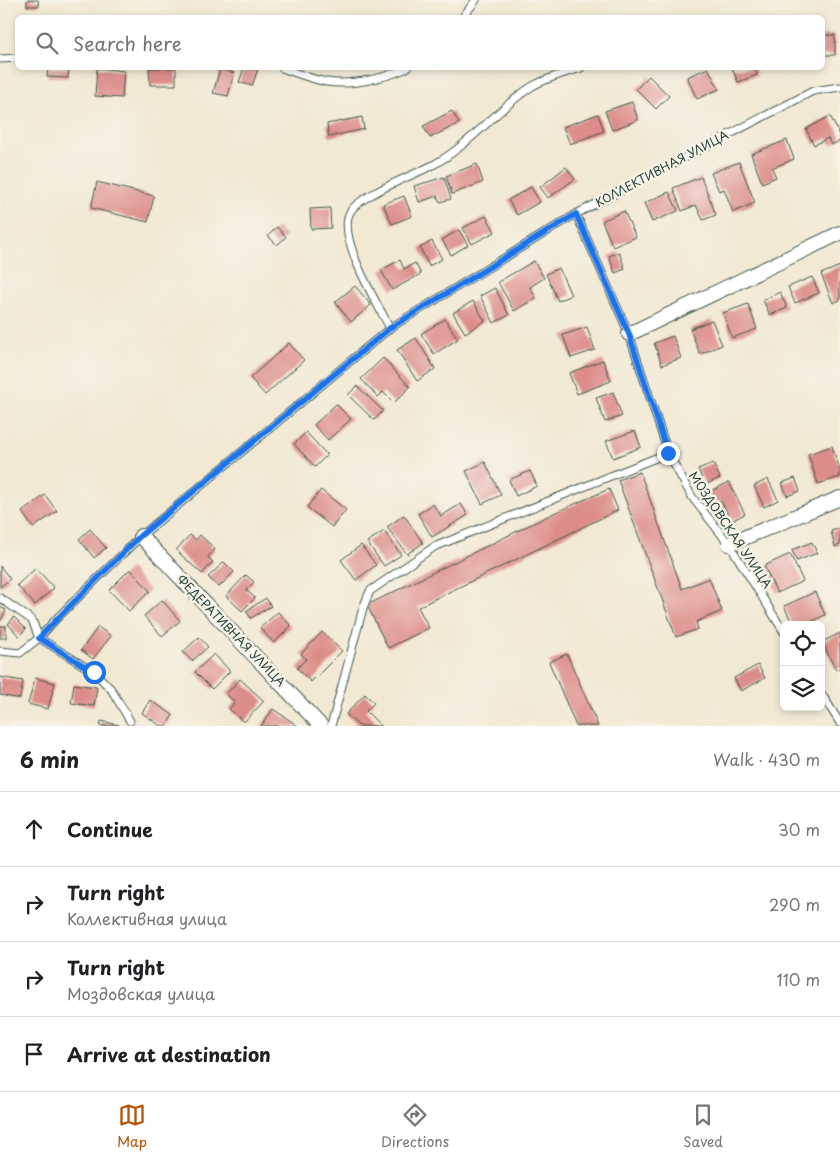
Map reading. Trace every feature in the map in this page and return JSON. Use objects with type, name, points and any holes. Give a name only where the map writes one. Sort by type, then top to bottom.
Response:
[{"type":"street","points":[[629,334],[840,233]]},
{"type":"street","points":[[729,544],[840,498]]},
{"type":"street","name":"ФЕДЕРАТИВНАЯ УЛИЦА","points":[[140,536],[321,726]]},
{"type":"lane","points":[[464,15],[476,0]]},
{"type":"lane","points":[[0,60],[15,58]]},
{"type":"lane","points":[[288,70],[327,82],[348,83],[386,76],[402,70]]},
{"type":"lane","points":[[390,328],[354,258],[348,231],[350,213],[360,202],[433,165],[456,150],[497,114],[532,87],[576,70]]},
{"type":"lane","name":"КОЛЛЕКТИВНАЯ УЛИЦА","points":[[0,651],[20,653],[39,638],[140,536],[390,328],[576,214],[813,91],[840,87]]},
{"type":"lane","name":"МОЗДОВСКАЯ УЛИЦА","points":[[576,214],[629,334],[668,453],[692,497],[729,544],[780,626]]},
{"type":"lane","points":[[331,726],[363,608],[370,591],[434,548],[668,453]]},
{"type":"lane","points":[[0,598],[32,620],[39,638],[94,672],[111,689],[130,721]]},
{"type":"lane","points":[[825,699],[840,723]]},
{"type":"building","points":[[27,0],[38,0],[39,6],[27,6]]},
{"type":"building","points":[[825,35],[835,35],[835,55],[825,55]]},
{"type":"building","points":[[48,70],[69,70],[68,78],[47,77]]},
{"type":"building","points":[[97,70],[124,71],[122,98],[95,96]]},
{"type":"building","points":[[149,70],[176,70],[176,85],[150,85]]},
{"type":"building","points":[[220,70],[234,73],[228,96],[213,93]]},
{"type":"building","points":[[243,70],[258,70],[252,86],[239,82]]},
{"type":"building","points":[[703,70],[709,70],[719,89],[697,99],[687,77]]},
{"type":"building","points":[[733,70],[756,70],[757,75],[738,82]]},
{"type":"building","points":[[649,76],[669,96],[656,109],[636,89]]},
{"type":"building","points":[[632,102],[638,120],[612,130],[605,111]]},
{"type":"building","points":[[452,111],[459,123],[430,138],[423,126]]},
{"type":"building","points":[[598,114],[604,131],[570,144],[563,127]]},
{"type":"building","points":[[830,116],[840,135],[840,141],[831,145],[828,138],[814,145],[806,129]]},
{"type":"building","points":[[362,117],[364,129],[329,137],[327,124]]},
{"type":"building","points":[[787,140],[794,159],[772,168],[776,177],[762,183],[751,154]]},
{"type":"building","points":[[739,162],[755,203],[733,212],[724,189],[719,191],[711,173]]},
{"type":"building","points":[[477,164],[483,182],[452,194],[446,176]]},
{"type":"building","points":[[566,167],[575,179],[548,198],[540,187]]},
{"type":"building","points":[[444,177],[451,199],[440,202],[437,196],[419,202],[414,186]]},
{"type":"building","points":[[701,177],[716,215],[703,220],[696,205],[682,211],[673,188]]},
{"type":"building","points":[[97,182],[154,196],[148,222],[91,208]]},
{"type":"building","points":[[531,187],[540,202],[517,215],[508,200]]},
{"type":"building","points":[[669,192],[678,211],[652,222],[644,203]]},
{"type":"building","points":[[404,196],[412,216],[392,224],[383,204]]},
{"type":"building","points":[[330,208],[331,228],[311,229],[310,209]]},
{"type":"building","points":[[624,211],[636,237],[613,247],[602,221]]},
{"type":"building","points":[[486,216],[495,232],[472,244],[463,228]]},
{"type":"building","points":[[277,227],[286,237],[277,245],[268,236]]},
{"type":"building","points":[[459,230],[468,245],[451,255],[442,240]]},
{"type":"building","points":[[432,241],[442,259],[429,266],[420,248]]},
{"type":"building","points":[[619,252],[625,269],[615,273],[609,256]]},
{"type":"building","points":[[400,260],[404,269],[415,263],[421,274],[392,290],[381,270]]},
{"type":"building","points":[[534,261],[544,278],[530,287],[536,298],[514,311],[498,282]]},
{"type":"building","points":[[840,266],[840,300],[833,303],[821,274]]},
{"type":"building","points":[[559,268],[571,295],[558,301],[546,274]]},
{"type":"building","points":[[812,277],[819,293],[795,303],[788,287]]},
{"type":"building","points":[[355,286],[371,305],[351,322],[335,302]]},
{"type":"building","points":[[495,288],[509,315],[494,323],[480,296]]},
{"type":"building","points":[[780,292],[787,308],[770,315],[763,300]]},
{"type":"building","points":[[473,301],[485,321],[465,333],[453,313]]},
{"type":"building","points":[[748,304],[757,329],[732,338],[723,313]]},
{"type":"building","points":[[445,319],[458,339],[434,354],[421,334]]},
{"type":"building","points":[[712,320],[722,345],[700,354],[690,329]]},
{"type":"building","points":[[587,327],[595,350],[571,358],[563,335]]},
{"type":"building","points":[[673,336],[681,358],[662,365],[654,343]]},
{"type":"building","points":[[416,338],[435,369],[417,381],[397,350]]},
{"type":"building","points":[[289,343],[304,360],[265,395],[250,378]]},
{"type":"building","points":[[383,358],[410,387],[394,403],[383,392],[378,397],[361,379]]},
{"type":"building","points":[[603,360],[611,381],[577,394],[569,373]]},
{"type":"building","points":[[357,386],[383,411],[374,420],[348,395]]},
{"type":"building","points":[[613,392],[622,416],[605,422],[596,398]]},
{"type":"building","points":[[336,404],[351,419],[328,440],[314,425]]},
{"type":"building","points":[[635,431],[641,447],[613,458],[606,441]]},
{"type":"building","points":[[306,432],[327,455],[315,467],[294,444]]},
{"type":"building","points":[[832,446],[840,470],[840,477],[818,484],[808,454]]},
{"type":"building","points":[[485,462],[501,495],[482,504],[466,471]]},
{"type":"building","points":[[713,463],[720,478],[705,485],[698,469]]},
{"type":"building","points":[[530,471],[537,486],[516,496],[509,480]]},
{"type":"building","points":[[640,472],[682,589],[709,578],[722,611],[696,622],[698,629],[676,637],[618,480]]},
{"type":"building","points":[[795,478],[800,491],[787,496],[782,483]]},
{"type":"building","points":[[768,479],[778,500],[764,507],[754,486]]},
{"type":"building","points":[[729,482],[745,514],[731,521],[721,501],[714,505],[707,493]]},
{"type":"building","points":[[609,489],[618,510],[418,607],[429,628],[388,648],[367,605],[554,513]]},
{"type":"building","points":[[321,490],[346,510],[332,527],[307,507]]},
{"type":"building","points":[[45,495],[57,511],[33,528],[22,512]]},
{"type":"building","points":[[433,504],[441,516],[461,504],[468,515],[432,537],[418,514]]},
{"type":"building","points":[[404,515],[423,543],[407,554],[387,527]]},
{"type":"building","points":[[840,528],[840,545],[835,547],[831,531]]},
{"type":"building","points":[[90,529],[106,548],[94,558],[79,539]]},
{"type":"building","points":[[384,531],[401,555],[384,566],[367,542]]},
{"type":"building","points":[[190,535],[196,540],[200,535],[215,549],[208,557],[213,562],[202,574],[176,550]]},
{"type":"building","points":[[812,542],[817,553],[797,561],[792,550]]},
{"type":"building","points":[[361,545],[376,565],[356,580],[341,560]]},
{"type":"building","points":[[790,554],[803,581],[777,593],[764,566]]},
{"type":"building","points":[[224,562],[234,572],[219,587],[208,577]]},
{"type":"building","points":[[0,566],[10,579],[0,587]]},
{"type":"building","points":[[36,568],[54,588],[35,605],[17,585]]},
{"type":"building","points":[[130,569],[150,591],[129,611],[109,590]]},
{"type":"building","points":[[246,575],[254,582],[246,590],[255,598],[242,611],[226,596]]},
{"type":"building","points":[[815,592],[825,615],[813,621],[791,621],[784,606]]},
{"type":"building","points":[[266,598],[271,606],[251,618],[246,611]]},
{"type":"building","points":[[162,600],[180,621],[162,636],[144,616]]},
{"type":"building","points":[[0,607],[6,610],[0,622]]},
{"type":"building","points":[[278,612],[291,626],[274,643],[260,628]]},
{"type":"building","points":[[14,617],[26,629],[19,636],[8,624]]},
{"type":"building","points":[[0,626],[6,626],[6,638],[0,638]]},
{"type":"building","points":[[98,627],[111,636],[93,659],[81,650]]},
{"type":"building","points":[[322,632],[342,651],[311,682],[297,668],[306,659],[301,654]]},
{"type":"building","points":[[840,633],[840,668],[836,670],[825,648],[825,640]]},
{"type":"building","points":[[199,637],[208,647],[192,661],[183,652]]},
{"type":"building","points":[[214,654],[230,671],[212,689],[195,672]]},
{"type":"building","points":[[567,654],[598,726],[576,726],[549,662]]},
{"type":"building","points":[[758,665],[765,678],[741,691],[734,678]]},
{"type":"building","points":[[0,677],[23,681],[20,699],[0,695]]},
{"type":"building","points":[[35,678],[55,683],[48,709],[28,704]]},
{"type":"building","points":[[240,679],[264,701],[244,722],[229,709],[235,702],[226,694]]},
{"type":"building","points":[[74,684],[97,687],[94,706],[71,703]]},
{"type":"building","points":[[365,694],[374,703],[366,711],[380,725],[378,726],[359,726],[346,714]]},
{"type":"building","points":[[150,700],[173,715],[166,726],[161,726],[142,713]]},
{"type":"building","points":[[273,709],[298,726],[261,726]]},
{"type":"building","points":[[101,721],[119,725],[119,726],[100,726]]},
{"type":"route","points":[[94,672],[39,638],[140,536],[390,328],[576,214],[629,334],[668,453]]}]
